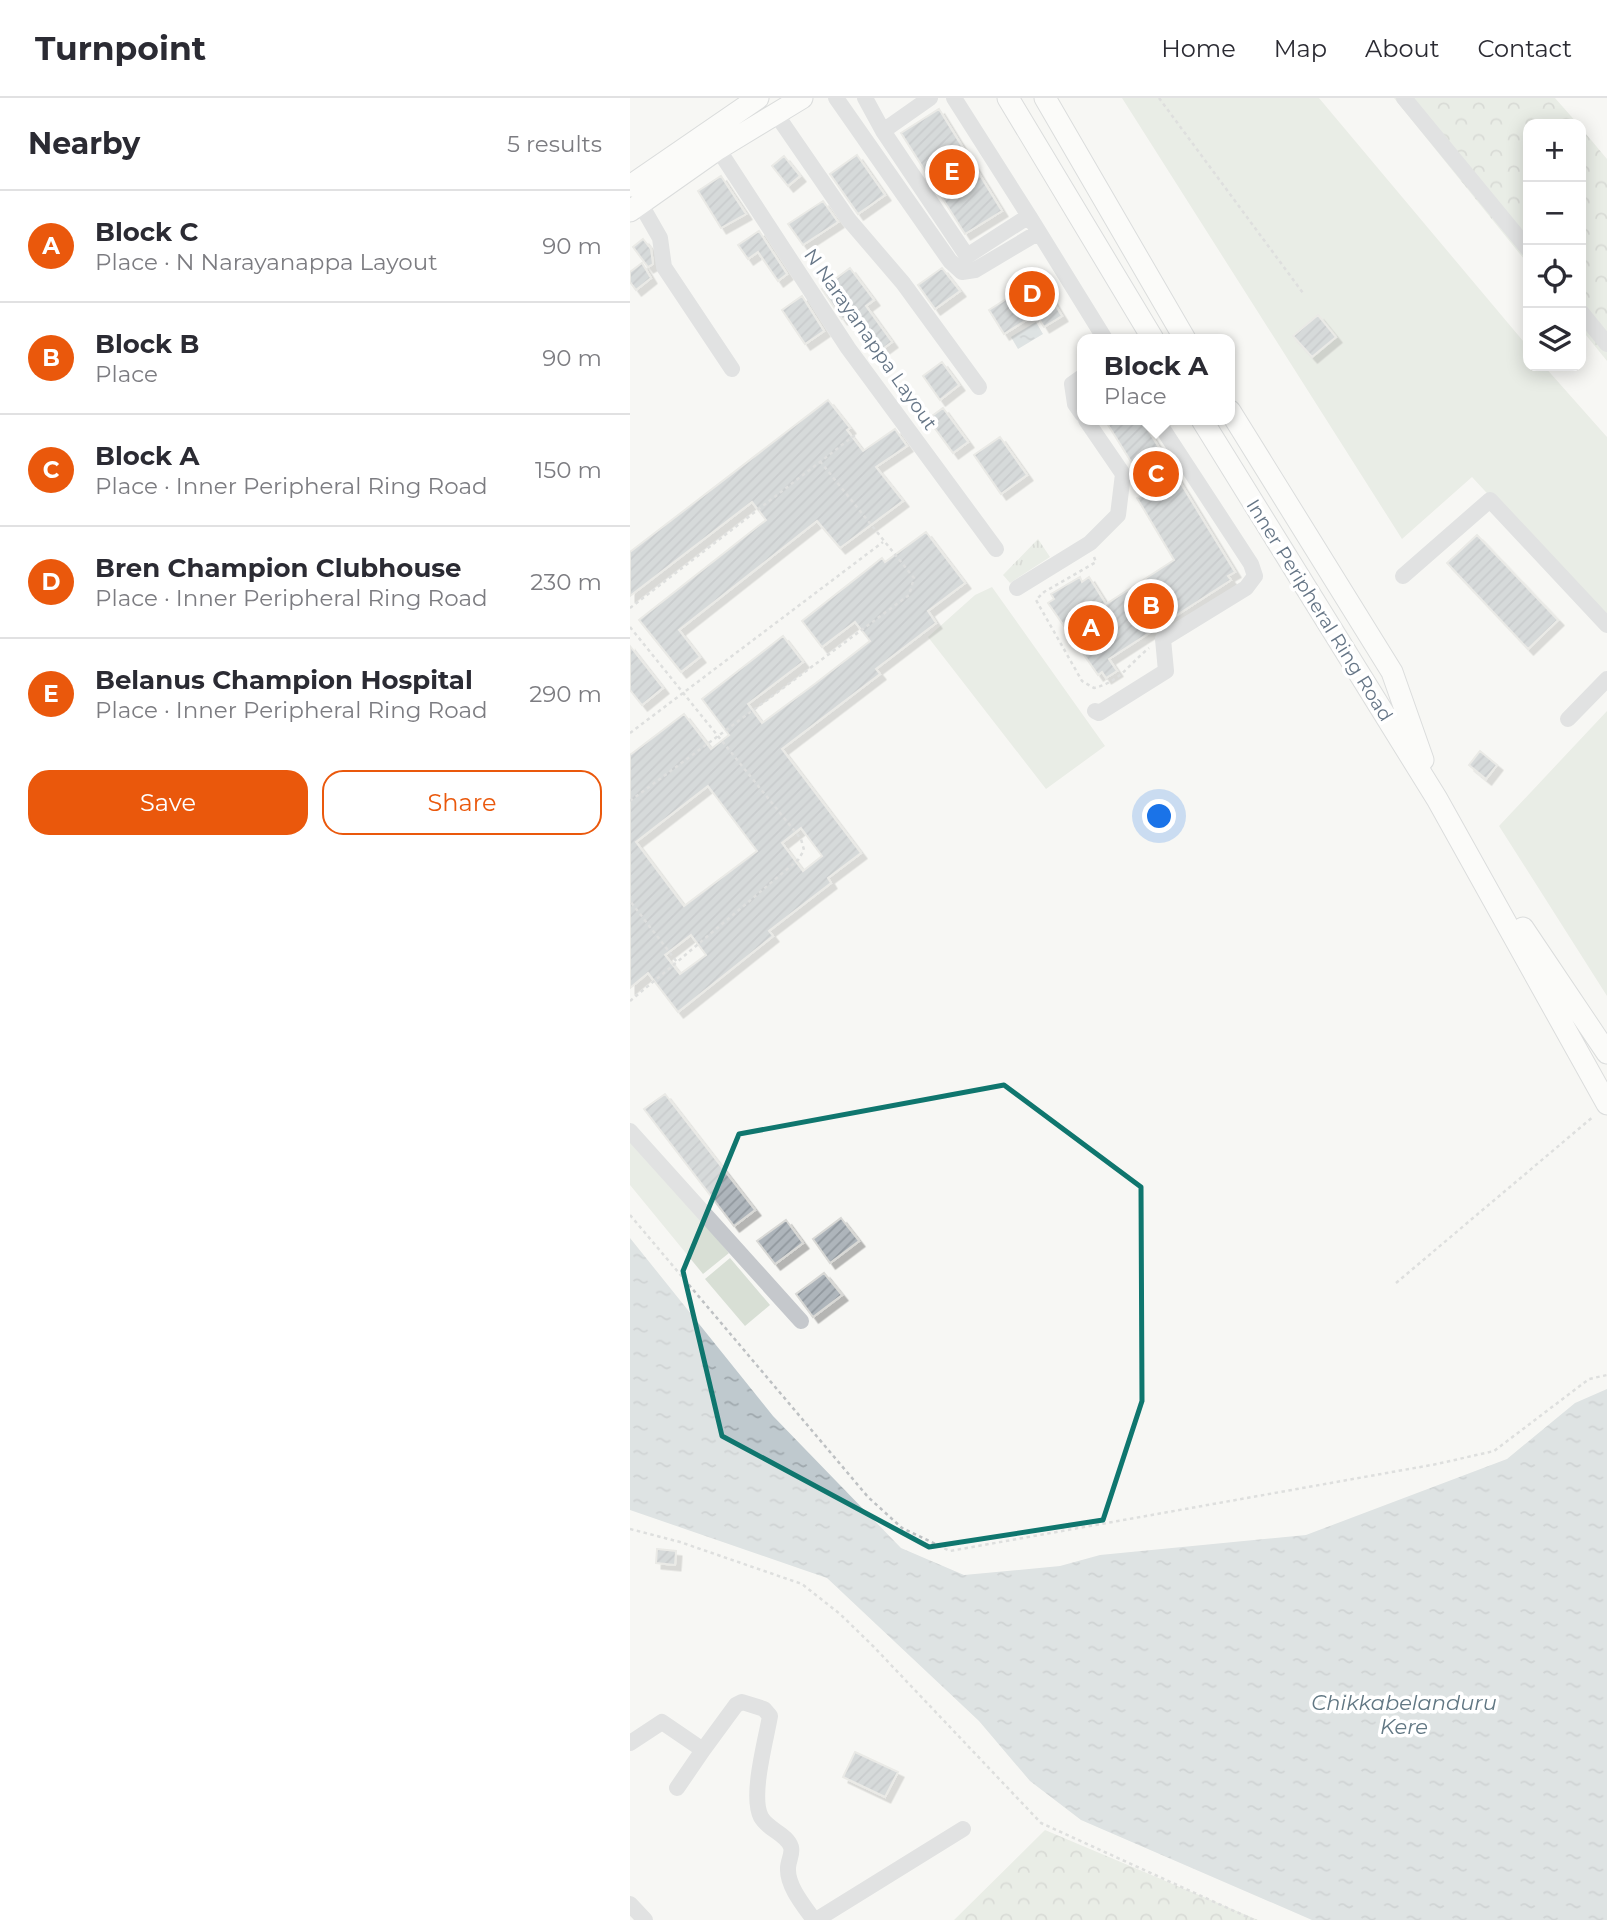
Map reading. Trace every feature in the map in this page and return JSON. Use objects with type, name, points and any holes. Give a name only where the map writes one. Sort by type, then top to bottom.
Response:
[{"type":"main road","points":[[633,200],[802,98]]},
{"type":"main road","points":[[1008,98],[1150,334]]},
{"type":"main road","points":[[1045,98],[1182,334]]},
{"type":"main road","points":[[749,103],[753,126]]},
{"type":"main road","points":[[633,200],[749,103]]},
{"type":"main road","name":"Inner Peripheral Ring Road","points":[[1235,419],[1392,673],[1437,799],[1602,1109]]},
{"type":"main road","name":"Inner Peripheral Ring Road","points":[[1205,425],[1437,799],[1607,1053]]},
{"type":"street","points":[[836,98],[950,261],[962,272],[975,270],[1039,232]]},
{"type":"street","points":[[865,98],[883,131],[967,257],[1030,216]]},
{"type":"street","points":[[883,131],[930,98]]},
{"type":"street","points":[[954,98],[1102,334]]},
{"type":"street","points":[[1404,98],[1526,245]]},
{"type":"street","points":[[776,114],[849,220],[903,283],[979,387]]},
{"type":"street","name":"N Narayanappa Layout","points":[[718,149],[848,348],[996,549]]},
{"type":"street","points":[[633,200],[660,238],[664,267],[732,369]]},
{"type":"street","points":[[1586,318],[1607,344]]},
{"type":"street","points":[[1077,381],[1072,384],[1077,406]]},
{"type":"street","points":[[1017,588],[1090,543],[1118,515],[1123,474],[1089,425]]},
{"type":"street","points":[[1095,711],[1099,713],[1166,671],[1163,639],[1246,588],[1255,576],[1251,564],[1160,425]]},
{"type":"street","points":[[1403,576],[1490,500],[1607,625]]},
{"type":"street","points":[[1568,719],[1607,679]]},
{"type":"street","points":[[630,1132],[801,1321]]},
{"type":"street","points":[[677,1788],[703,1750],[742,1702],[764,1709],[770,1716],[757,1799],[759,1814],[766,1826],[788,1841],[792,1850],[788,1870],[790,1880],[815,1920],[963,1829]]},
{"type":"street","points":[[630,1743],[662,1721],[703,1750]]},
{"type":"path","points":[[1159,98],[1303,293]]},
{"type":"path","points":[[630,608],[819,460],[855,435]]},
{"type":"path","points":[[630,801],[909,595],[914,586],[914,578],[819,460]]},
{"type":"path","points":[[630,733],[883,542]]},
{"type":"path","points":[[1090,543],[1096,562],[1044,592],[1036,600],[1082,681],[1094,688],[1104,686],[1125,673],[1146,650],[1163,639]]},
{"type":"path","points":[[630,627],[801,839],[804,850],[798,860],[630,1001]]},
{"type":"path","points":[[630,901],[677,962]]},
{"type":"path","points":[[1396,1283],[1602,1109]]},
{"type":"path","points":[[630,1215],[868,1497],[902,1528],[950,1551],[1437,1464],[1494,1451],[1589,1379],[1607,1375]]},
{"type":"path","points":[[630,1529],[680,1542],[802,1584],[857,1631],[1041,1823],[1254,1920]]},
{"type":"highlighted area","points":[[1004,1085],[1141,1187],[1142,1401],[1103,1520],[929,1547],[722,1436],[683,1271],[739,1134]]},
{"type":"green space","points":[[1122,98],[1319,98],[1523,341],[1523,371],[1548,371],[1607,437],[1607,623],[1472,477],[1402,539]]},
{"type":"green space","points":[[1394,98],[1555,98],[1574,119],[1523,119],[1523,258]]},
{"type":"green space","points":[[1586,134],[1607,159],[1607,361],[1586,335]]},
{"type":"green space","points":[[1038,539],[1050,557],[1010,583],[1003,575]]},
{"type":"green space","points":[[992,587],[1105,746],[1046,789],[928,637],[975,595]]},
{"type":"green space","points":[[1607,711],[1607,996],[1499,826]]},
{"type":"green space","points":[[630,1132],[729,1253],[703,1274],[630,1185]]},
{"type":"green space","points":[[730,1258],[770,1305],[745,1326],[705,1279]]},
{"type":"green space","points":[[1045,1830],[1258,1920],[954,1920]]},
{"type":"water","points":[[1036,322],[1043,334],[1018,349],[1011,337]]},
{"type":"water","name":"Chikkabelanduru Kere","points":[[630,1238],[773,1416],[901,1548],[964,1575],[1060,1566],[1100,1555],[1306,1535],[1507,1459],[1575,1403],[1607,1389],[1607,1920],[1312,1920],[1081,1820],[1030,1781],[979,1721],[827,1578],[630,1510]]},
{"type":"building","points":[[939,109],[1002,211],[965,234],[901,133]]},
{"type":"building","points":[[857,155],[885,195],[858,214],[830,174]]},
{"type":"building","points":[[784,156],[800,176],[788,186],[772,166]]},
{"type":"building","points":[[721,176],[746,214],[721,228],[698,191]]},
{"type":"building","points":[[823,201],[838,222],[803,245],[788,224]]},
{"type":"building","points":[[759,231],[787,274],[778,281],[758,252],[748,259],[738,245]]},
{"type":"building","points":[[643,239],[651,249],[653,264],[648,267],[633,247]]},
{"type":"building","points":[[642,263],[651,278],[636,290],[630,282],[630,272]]},
{"type":"building","points":[[850,268],[874,300],[866,306],[892,342],[877,353],[852,317],[842,319],[822,289]]},
{"type":"building","points":[[942,268],[960,291],[935,309],[918,285]]},
{"type":"building","points":[[1039,278],[1062,316],[1044,327],[1036,314],[1004,334],[989,310]]},
{"type":"building","points":[[802,296],[824,331],[805,344],[782,310]]},
{"type":"building","points":[[1318,315],[1336,337],[1312,357],[1293,336]]},
{"type":"building","points":[[942,362],[959,385],[940,400],[923,376]]},
{"type":"building","points":[[828,400],[850,428],[847,430],[863,451],[895,429],[907,446],[876,467],[903,501],[840,548],[817,521],[679,630],[700,657],[681,672],[639,620],[766,520],[752,502],[630,596],[630,552]]},
{"type":"building","points":[[943,408],[968,442],[953,453],[928,419]]},
{"type":"building","points":[[1108,425],[1145,425],[1235,572],[1228,576],[1231,580],[1109,659],[1117,671],[1106,678],[1102,672],[1098,675],[1048,603],[1054,599],[1051,594],[1080,577],[1082,582],[1089,577],[1106,604],[1174,560],[1137,498],[1144,494],[1138,484],[1143,481]]},
{"type":"building","points":[[1000,437],[1027,475],[1001,494],[974,455]]},
{"type":"building","points":[[926,532],[965,583],[928,611],[936,623],[876,669],[880,674],[782,749],[861,853],[828,878],[831,883],[769,931],[773,936],[678,1012],[648,973],[630,988],[630,755],[684,714],[711,749],[729,735],[702,699],[783,636],[803,662],[748,704],[762,723],[816,683],[870,641],[855,622],[822,647],[802,621],[882,558],[885,562]],"holes":[[[708,786],[757,851],[684,906],[636,842]],[[801,828],[822,856],[803,871],[782,843]],[[691,935],[706,955],[680,974],[665,955]]]},
{"type":"building","points":[[1477,535],[1558,620],[1528,649],[1447,563]]},
{"type":"building","points":[[630,646],[663,688],[642,705],[630,690]]},
{"type":"building","points":[[1480,751],[1497,765],[1486,779],[1469,765]]},
{"type":"building","points":[[665,1094],[755,1210],[734,1226],[644,1109]]},
{"type":"building","points":[[841,1218],[859,1241],[830,1263],[813,1239]]},
{"type":"building","points":[[786,1220],[803,1243],[775,1264],[757,1241]]},
{"type":"building","points":[[824,1273],[842,1295],[813,1317],[796,1294]]},
{"type":"building","points":[[657,1549],[676,1551],[675,1565],[656,1563]]},
{"type":"building","points":[[855,1752],[898,1772],[885,1797],[843,1777]]},
{"type":"place","name":"Belanus Champion Hospital","points":[[952,172]]},
{"type":"place","name":"Bren Champion Clubhouse","points":[[1032,294]]},
{"type":"place","name":"Block A","points":[[1156,474]]},
{"type":"place","name":"Block B","points":[[1151,606]]},
{"type":"place","name":"Block C","points":[[1091,628]]}]
